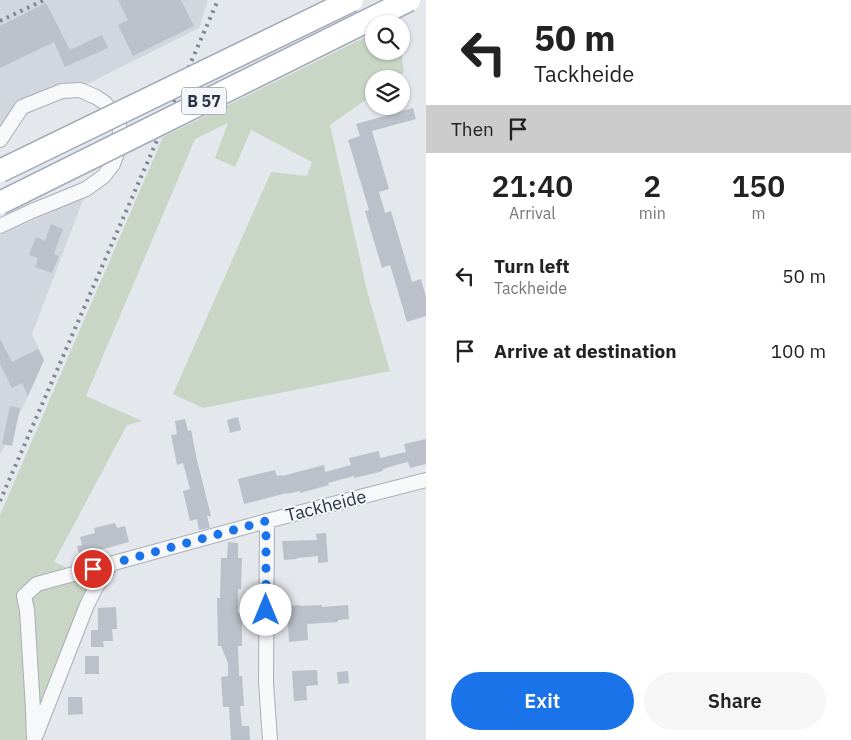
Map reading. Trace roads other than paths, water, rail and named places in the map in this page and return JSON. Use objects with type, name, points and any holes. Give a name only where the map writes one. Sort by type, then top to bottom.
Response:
[{"type":"main road","name":"B 57","points":[[0,171],[352,0]]},
{"type":"main road","name":"B 57","points":[[0,203],[409,0]]},
{"type":"street","points":[[0,140],[22,107],[62,91],[80,90],[105,103],[118,120],[120,130],[119,147],[113,164],[104,176],[86,188],[0,226]]},
{"type":"street","name":"Tackheide","points":[[34,740],[27,610],[24,596],[38,584],[266,521],[426,480]]},
{"type":"street","points":[[266,521],[266,682],[270,740]]},
{"type":"street","name":"Tackheide","points":[[34,740],[87,605],[111,564]]},
{"type":"railway","points":[[0,21],[44,0]]},
{"type":"railway","points":[[0,501],[218,0]]}]
